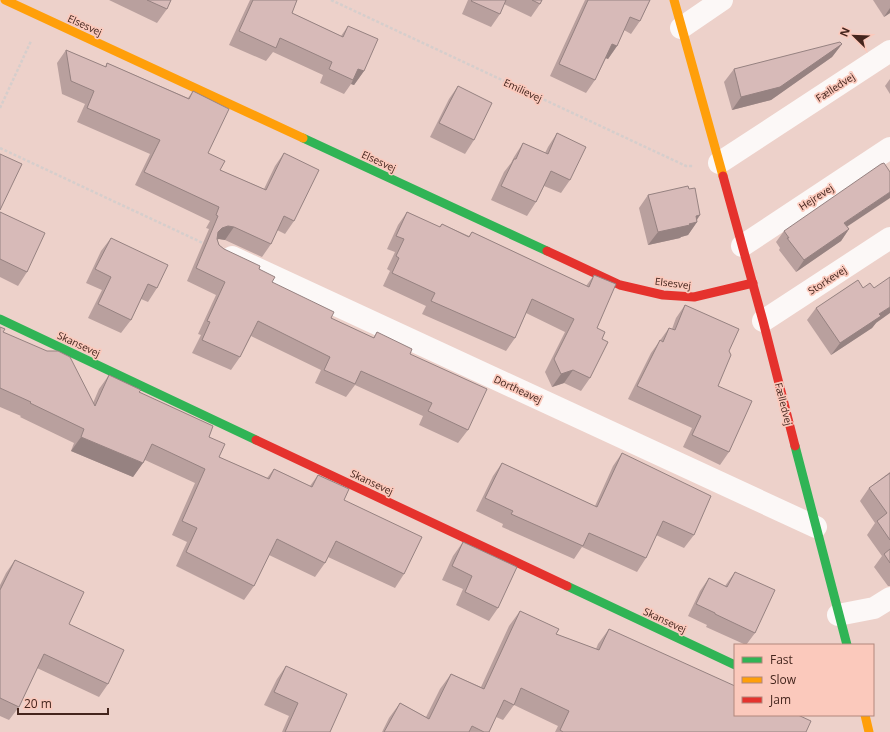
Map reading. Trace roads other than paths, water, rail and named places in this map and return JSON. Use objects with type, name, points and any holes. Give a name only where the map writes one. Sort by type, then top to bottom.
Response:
[{"type":"street","name":"Elsesvej","points":[[5,0],[620,285],[663,295],[694,297],[753,283]]},
{"type":"street","name":"Fælledvej","points":[[674,0],[753,283],[847,644]]},
{"type":"street","points":[[681,28],[722,0]]},
{"type":"street","name":"Fælledvej","points":[[719,163],[890,51]]},
{"type":"street","name":"Hejrevej","points":[[742,246],[890,148]]},
{"type":"street","name":"Storkevej","points":[[763,321],[890,238]]},
{"type":"street","name":"Dortheavej","points":[[220,251],[816,527]]},
{"type":"street","name":"Skansevej","points":[[0,319],[734,665]]},
{"type":"street","points":[[838,615],[874,608],[890,598]]},
{"type":"street","points":[[865,716],[869,732]]}]
